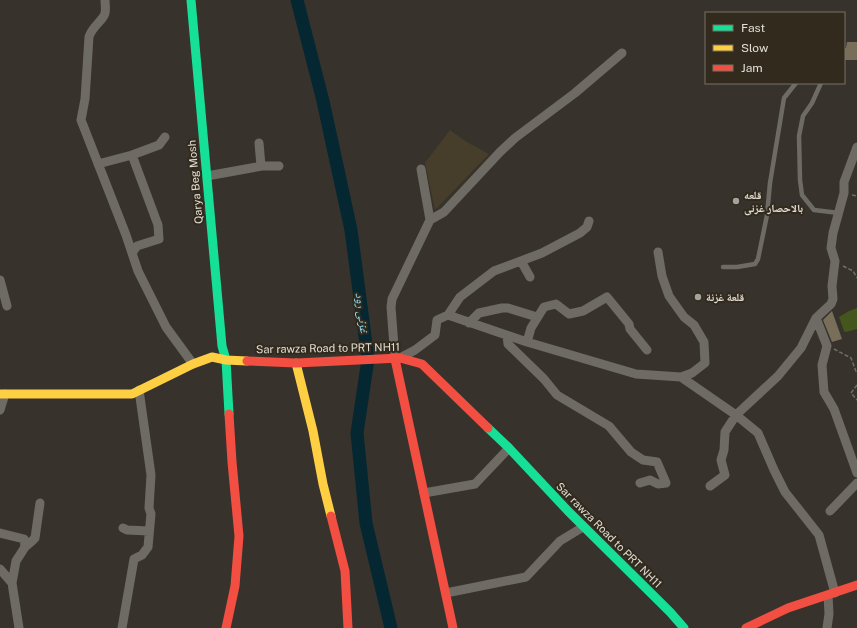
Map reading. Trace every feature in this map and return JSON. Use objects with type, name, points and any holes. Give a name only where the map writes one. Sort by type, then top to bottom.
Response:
[{"type":"street","points":[[105,0],[104,17],[91,30],[89,37],[85,99],[80,120],[138,271],[166,327],[192,364]]},
{"type":"street","name":"Qarya Beg Mosh","points":[[191,0],[222,346],[226,360]]},
{"type":"street","points":[[453,628],[394,359],[391,307],[392,299],[430,220],[444,212],[515,138],[575,93],[622,53]]},
{"type":"street","points":[[98,164],[132,155],[159,145],[165,138]]},
{"type":"street","points":[[259,144],[261,166]]},
{"type":"street","points":[[710,486],[725,474],[721,460],[724,450],[725,432],[736,415],[778,376],[800,348],[816,318],[831,304],[833,299],[832,286],[835,260],[831,248],[833,233],[844,194],[844,182],[857,147]]},
{"type":"street","points":[[132,155],[158,225],[160,239],[137,246],[132,253]]},
{"type":"street","points":[[207,176],[261,166],[279,166]]},
{"type":"street","points":[[420,169],[430,220]]},
{"type":"street","points":[[394,359],[415,350],[435,335],[437,320],[448,315],[460,297],[494,271],[542,253],[580,233],[587,227],[589,221]]},
{"type":"street","points":[[448,315],[507,336],[636,374],[681,377],[692,373],[705,363],[704,342],[694,324],[684,317],[669,296],[662,276],[658,252]]},
{"type":"street","points":[[521,261],[530,277]]},
{"type":"street","points":[[0,280],[2,293],[7,306]]},
{"type":"street","points":[[527,342],[537,317],[544,307],[556,304],[569,314],[583,311],[607,297],[629,324],[630,329],[647,350]]},
{"type":"street","points":[[469,323],[479,312],[502,308],[508,308],[537,317]]},
{"type":"street","points":[[816,318],[827,346],[822,365],[824,392],[834,409],[857,472]]},
{"type":"street","points":[[507,336],[508,344],[544,379],[558,395],[609,426],[631,452],[643,460],[657,462],[666,483],[658,484],[650,480],[640,483]]},
{"type":"street","name":"Sar rawza Road to PRT NH11","points":[[2,394],[132,394],[192,364],[212,357],[226,360],[296,363],[394,359],[422,364],[509,448],[583,527],[670,612],[684,628]]},
{"type":"street","points":[[226,360],[232,462],[239,536],[235,586],[226,628]]},
{"type":"street","points":[[296,363],[313,431],[323,484],[345,571],[348,628]]},
{"type":"street","points":[[681,377],[736,415],[758,433],[785,492],[819,535],[831,594],[827,628]]},
{"type":"street","points":[[122,628],[134,559],[142,555],[148,547],[150,475],[139,390]]},
{"type":"street","points":[[0,410],[2,394]]},
{"type":"street","points":[[424,493],[475,484],[509,448]]},
{"type":"street","points":[[830,511],[857,483]]},
{"type":"street","points":[[19,628],[12,583],[16,560],[25,547],[35,538],[40,503]]},
{"type":"street","points":[[446,593],[526,577],[560,541],[583,527]]},
{"type":"street","points":[[123,528],[127,530],[149,531]]},
{"type":"street","points":[[0,532],[24,538],[25,547]]},
{"type":"street","points":[[0,569],[12,583]]},
{"type":"street","points":[[746,628],[788,608],[857,585]]},
{"type":"lane","points":[[723,267],[737,267],[755,264],[758,259],[767,215],[770,183],[784,98],[795,84]]},
{"type":"lane","points":[[821,84],[812,103],[803,116],[799,136],[800,180],[802,195],[814,210],[839,213]]},
{"type":"path","points":[[835,260],[853,272],[857,278]]},
{"type":"path","points":[[853,272],[857,269]]},
{"type":"path","points":[[827,346],[851,358],[857,374]]},
{"type":"path","points":[[857,385],[851,393],[857,400]]},
{"type":"shaded area","points":[[450,130],[465,141],[489,154],[435,210],[425,163]]},
{"type":"green space","points":[[857,308],[857,329],[846,332],[844,331],[839,317]]},
{"type":"building","points":[[847,42],[857,42],[857,60],[845,60]]},
{"type":"building","points":[[832,311],[842,339],[832,342],[823,320]]},
{"type":"waterway","name":"غزنی رود","points":[[297,0],[323,101],[351,230],[368,359],[357,433],[366,523],[391,628]]},
{"type":"traffic: fast","points":[[191,0],[222,346],[226,360],[229,414]]},
{"type":"traffic: fast","points":[[488,428],[684,628]]},
{"type":"traffic: slow","points":[[0,394],[132,394],[193,364],[212,357],[226,360],[247,361]]},
{"type":"traffic: slow","points":[[296,363],[313,431],[331,516]]},
{"type":"traffic: jam","points":[[247,361],[296,363],[400,358],[422,364],[488,428]]},
{"type":"traffic: jam","points":[[395,359],[453,628]]},
{"type":"traffic: jam","points":[[226,628],[235,586],[239,536],[229,414]]},
{"type":"traffic: jam","points":[[331,516],[345,571],[348,628]]},
{"type":"traffic: jam","points":[[746,628],[788,608],[857,585]]},
{"type":"place","name":"قلعه بالاحصار غزنی","points":[[736,201]]},
{"type":"place","name":"قلعة غزنة","points":[[698,297]]}]
